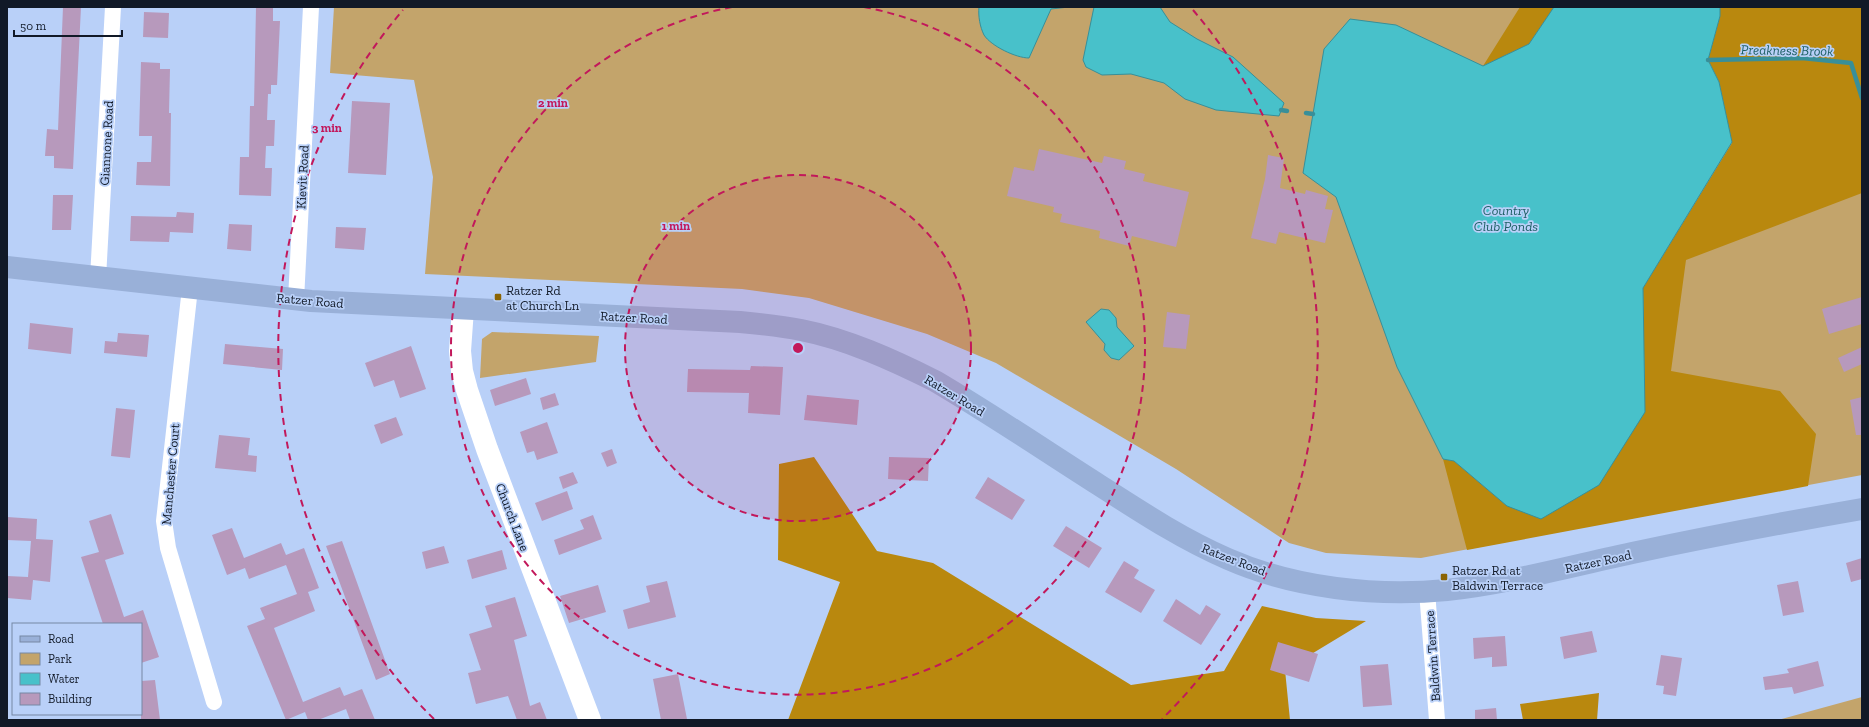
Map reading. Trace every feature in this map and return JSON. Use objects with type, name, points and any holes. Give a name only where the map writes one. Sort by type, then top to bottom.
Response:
[{"type":"main road","name":"Ratzer Road","points":[[7,267],[296,300],[740,322],[802,330],[827,337],[906,366],[935,381],[1167,528],[1231,560],[1262,570],[1320,585],[1377,592],[1427,591],[1486,584],[1681,543],[1862,510]]},
{"type":"street","name":"Giannone Road","points":[[98,278],[113,7]]},
{"type":"street","name":"Kievit Road","points":[[296,300],[311,7]]},
{"type":"street","name":"Manchester Court","points":[[190,288],[164,521],[168,548],[214,702]]},
{"type":"street","name":"Church Lane","points":[[463,309],[460,351],[462,371],[467,390],[487,449],[590,720]]},
{"type":"street","name":"Baldwin Terrace","points":[[1427,591],[1437,720]]},
{"type":"green space","points":[[334,7],[1862,7],[1862,475],[1421,558],[1326,553],[1289,543],[1176,469],[996,363],[927,334],[809,298],[742,289],[425,274],[433,177],[414,80],[330,73]]},
{"type":"green space","points":[[492,332],[599,336],[596,362],[480,378],[482,339]]},
{"type":"green space","points":[[1862,697],[1862,720],[1778,720]]},
{"type":"shaded area","points":[[1520,7],[1554,7],[1529,44],[1483,66]]},
{"type":"shaded area","points":[[1720,7],[1862,7],[1862,193],[1686,260],[1671,371],[1780,391],[1816,434],[1808,486],[1467,550],[1443,459],[1454,461],[1507,506],[1645,412],[1643,288],[1732,143],[1719,82],[1708,60],[1720,16]]},
{"type":"shaded area","points":[[814,457],[877,551],[933,563],[1131,685],[1224,671],[1262,606],[1316,618],[1366,621],[1285,670],[1290,720],[788,720],[840,582],[778,560],[779,464]]},
{"type":"shaded area","points":[[1599,693],[1597,720],[1523,720],[1520,704]]},
{"type":"water","points":[[979,7],[1069,7],[1051,9],[1029,58],[1017,56],[1004,51],[987,39],[980,25]]},
{"type":"water","points":[[1094,7],[1160,7],[1170,22],[1197,39],[1233,57],[1284,103],[1279,116],[1216,110],[1185,99],[1164,83],[1131,74],[1102,75],[1086,67],[1083,60]]},
{"type":"water","name":"Country Club Ponds","points":[[1554,7],[1720,7],[1720,16],[1708,60],[1719,82],[1732,142],[1643,288],[1645,412],[1599,485],[1541,519],[1507,506],[1454,461],[1443,459],[1397,367],[1336,197],[1303,173],[1324,49],[1350,19],[1396,25],[1483,66],[1529,44]]},
{"type":"water","points":[[1101,309],[1109,310],[1116,318],[1117,327],[1134,346],[1119,360],[1111,358],[1104,350],[1105,344],[1086,322]]},
{"type":"building","points":[[63,7],[81,7],[73,169],[54,168],[54,156],[45,156],[47,129],[58,130]]},
{"type":"building","points":[[256,7],[273,7],[273,21],[280,21],[277,85],[271,85],[271,94],[268,94],[267,120],[275,120],[274,146],[266,146],[265,168],[272,168],[271,196],[239,195],[240,157],[249,157],[250,106],[254,106]]},
{"type":"building","points":[[144,12],[169,13],[168,38],[143,37]]},
{"type":"building","points":[[141,62],[160,63],[160,69],[170,69],[170,186],[136,185],[137,162],[151,162],[152,136],[139,136]]},
{"type":"building","points":[[352,101],[390,103],[386,175],[348,173]]},
{"type":"building","points":[[1039,149],[1102,163],[1104,156],[1126,161],[1124,169],[1145,174],[1143,181],[1189,192],[1176,247],[1132,236],[1129,246],[1099,238],[1100,231],[1060,222],[1062,214],[1053,212],[1054,207],[1007,196],[1014,167],[1034,171]]},
{"type":"building","points":[[1268,155],[1284,158],[1280,188],[1305,194],[1306,190],[1328,196],[1325,209],[1333,210],[1325,243],[1279,232],[1276,244],[1251,238],[1265,179]]},
{"type":"building","points":[[53,195],[73,195],[71,230],[52,230]]},
{"type":"building","points":[[177,212],[194,213],[193,233],[170,232],[169,242],[130,241],[131,216],[176,217]]},
{"type":"building","points":[[229,224],[252,225],[251,251],[227,249]]},
{"type":"building","points":[[336,227],[366,228],[364,250],[335,248]]},
{"type":"building","points":[[1862,297],[1862,324],[1829,334],[1822,309]]},
{"type":"building","points":[[1167,312],[1190,315],[1186,349],[1163,347]]},
{"type":"building","points":[[30,323],[73,328],[71,354],[28,349]]},
{"type":"building","points":[[118,333],[149,335],[147,357],[104,353],[105,341],[117,342]]},
{"type":"building","points":[[225,344],[283,349],[282,370],[223,364]]},
{"type":"building","points":[[411,346],[426,389],[400,398],[394,380],[374,387],[365,363]]},
{"type":"building","points":[[1862,347],[1862,364],[1844,372],[1838,358]]},
{"type":"building","points":[[751,366],[783,367],[780,415],[748,413],[749,393],[687,392],[688,369],[750,370]]},
{"type":"building","points":[[526,378],[531,394],[495,406],[490,390]]},
{"type":"building","points":[[555,393],[559,405],[543,410],[540,398]]},
{"type":"building","points":[[807,395],[859,400],[857,425],[804,420]]},
{"type":"building","points":[[1862,397],[1862,435],[1856,435],[1850,400]]},
{"type":"building","points":[[116,408],[135,410],[130,458],[111,456]]},
{"type":"building","points":[[396,417],[403,435],[381,444],[374,425]]},
{"type":"building","points":[[547,422],[558,453],[537,460],[534,451],[527,453],[520,432]]},
{"type":"building","points":[[219,435],[250,438],[248,455],[257,456],[256,472],[215,468]]},
{"type":"building","points":[[612,449],[617,463],[607,467],[601,453]]},
{"type":"building","points":[[889,457],[929,458],[928,481],[888,479]]},
{"type":"building","points":[[573,472],[578,483],[563,489],[559,477]]},
{"type":"building","points":[[988,477],[1025,500],[1012,520],[975,498]]},
{"type":"building","points":[[567,491],[573,509],[542,521],[535,503]]},
{"type":"building","points":[[111,514],[124,554],[105,560],[124,617],[143,610],[159,657],[142,663],[142,623],[103,623],[81,557],[99,552],[89,521]]},
{"type":"building","points":[[593,515],[602,539],[559,555],[554,540],[584,529],[580,520]]},
{"type":"building","points":[[7,517],[37,519],[36,539],[53,540],[50,582],[33,580],[31,600],[7,598],[7,576],[28,577],[31,541],[7,540]]},
{"type":"building","points":[[1066,526],[1102,548],[1089,568],[1053,546]]},
{"type":"building","points":[[232,528],[244,558],[281,543],[286,555],[304,548],[319,588],[308,592],[315,611],[274,628],[303,702],[340,687],[344,696],[362,689],[375,720],[350,720],[346,709],[318,720],[308,720],[305,712],[286,720],[247,626],[265,619],[260,608],[297,594],[286,565],[249,579],[245,568],[227,575],[212,535]]},
{"type":"building","points":[[342,541],[390,674],[376,680],[326,546]]},
{"type":"building","points":[[444,546],[449,563],[426,569],[422,552]]},
{"type":"building","points":[[502,550],[507,569],[472,579],[467,560]]},
{"type":"building","points":[[1862,558],[1862,579],[1851,582],[1846,563]]},
{"type":"building","points":[[1124,561],[1139,570],[1134,578],[1155,590],[1141,613],[1105,592]]},
{"type":"building","points":[[667,581],[676,617],[628,629],[623,610],[650,602],[646,586]]},
{"type":"building","points":[[1798,581],[1804,612],[1783,616],[1777,585]]},
{"type":"building","points":[[598,585],[606,612],[569,623],[560,596]]},
{"type":"building","points":[[515,597],[527,636],[514,640],[530,706],[540,702],[547,720],[517,720],[508,696],[476,704],[468,673],[481,670],[469,634],[492,627],[485,606]]},
{"type":"building","points":[[1176,599],[1200,615],[1206,605],[1221,614],[1201,645],[1163,621]]},
{"type":"building","points":[[1592,631],[1597,652],[1564,659],[1560,637]]},
{"type":"building","points":[[1505,636],[1507,666],[1492,667],[1492,657],[1474,659],[1473,638]]},
{"type":"building","points":[[1278,642],[1318,654],[1309,682],[1270,670]]},
{"type":"building","points":[[1661,655],[1682,658],[1676,696],[1663,694],[1664,686],[1656,685]]},
{"type":"building","points":[[1818,661],[1824,686],[1794,694],[1792,687],[1765,690],[1763,677],[1789,673],[1787,669]]},
{"type":"building","points":[[1388,664],[1392,705],[1363,707],[1360,666]]},
{"type":"building","points":[[678,674],[687,719],[661,720],[653,679]]},
{"type":"building","points":[[155,680],[160,720],[141,720],[142,681]]},
{"type":"building","points":[[1496,708],[1497,720],[1475,720],[1475,710]]},
{"type":"waterway","name":"Preakness Brook","points":[[1708,60],[1802,58],[1851,63],[1862,98]]},
{"type":"waterway","name":"Preakness Brook","points":[[1281,110],[1287,111]]},
{"type":"waterway","name":"Preakness Brook","points":[[1306,113],[1313,114]]},
{"type":"place","name":"Ratzer Rd at Church Ln","points":[[498,297]]},
{"type":"place","name":"Ratzer Rd at Baldwin Terrace","points":[[1444,577]]}]
